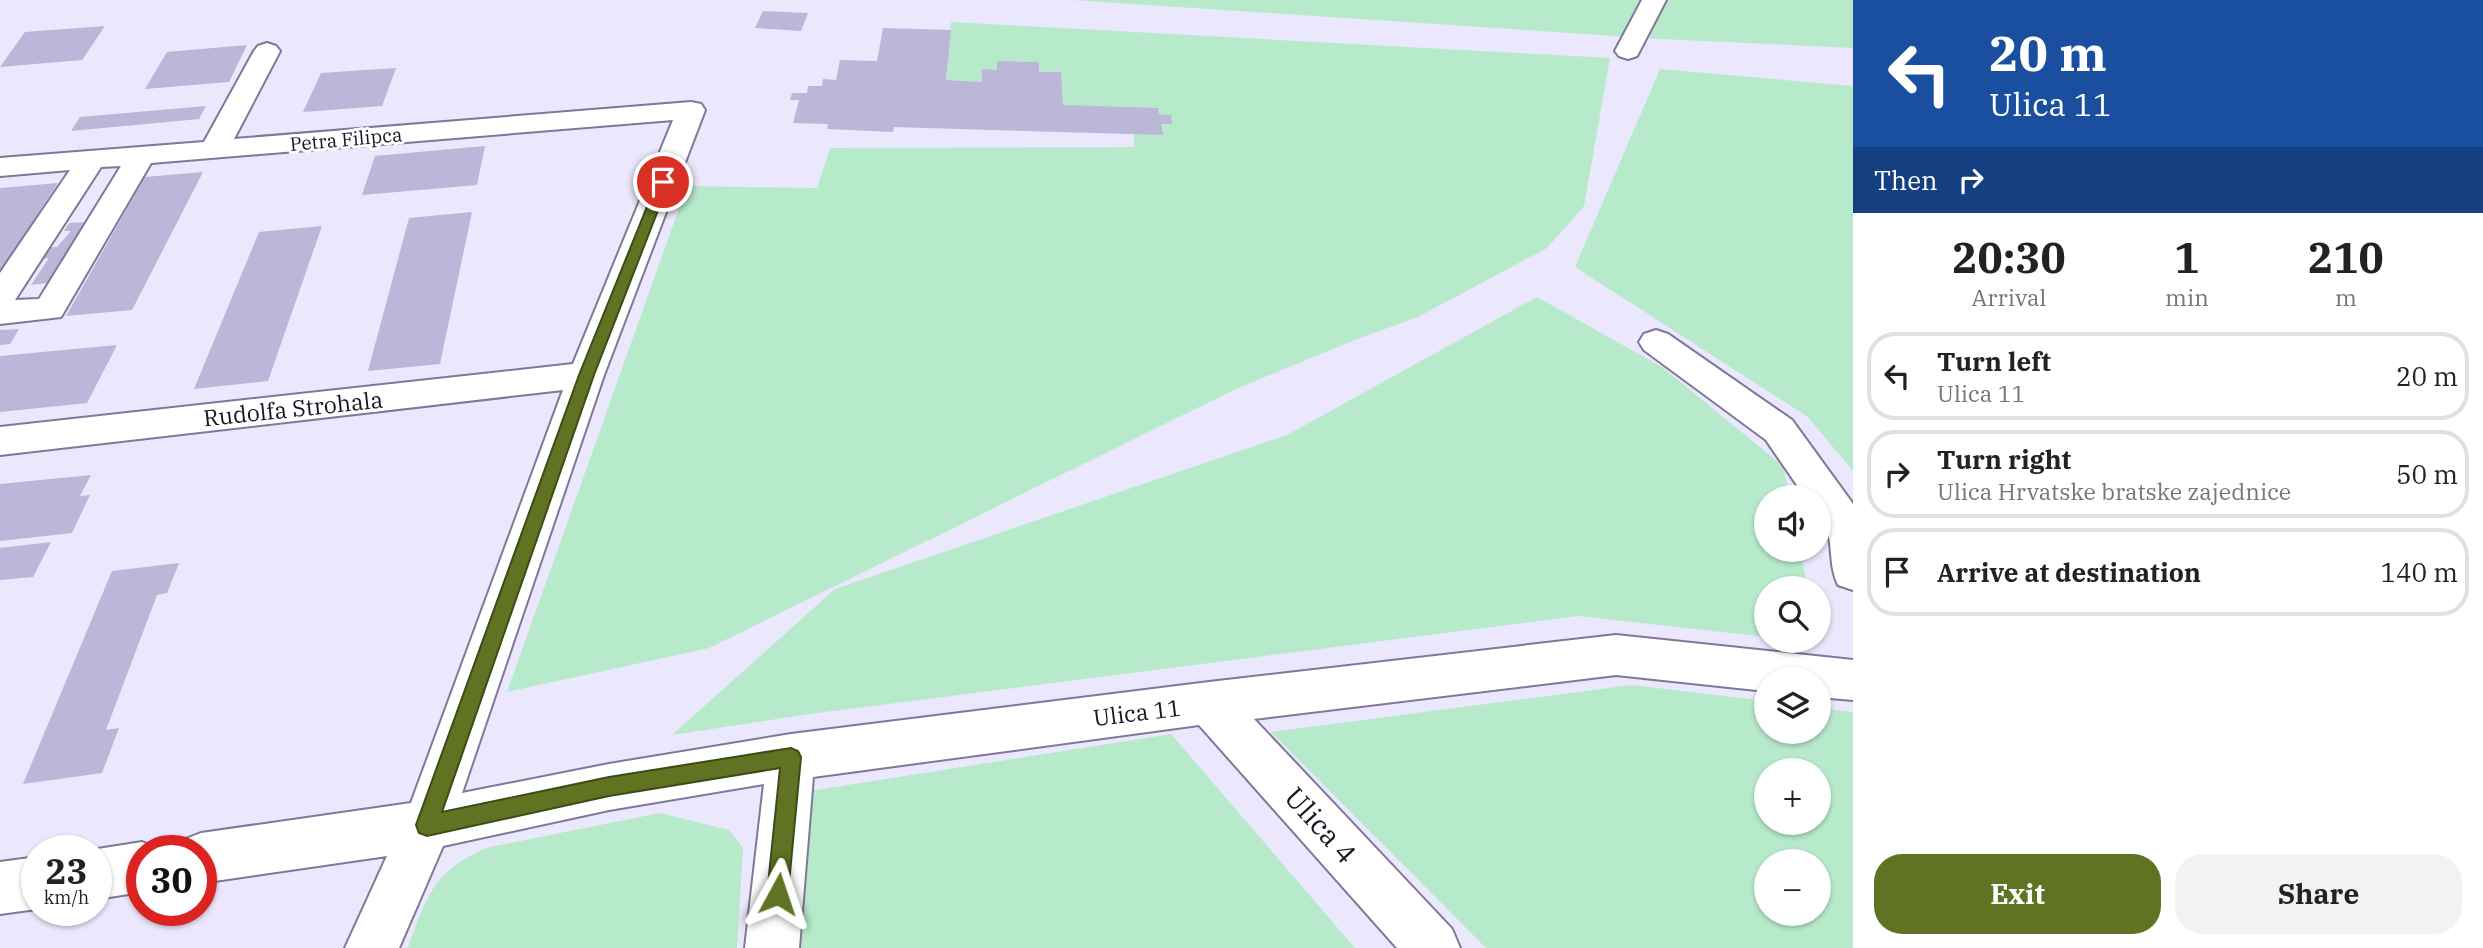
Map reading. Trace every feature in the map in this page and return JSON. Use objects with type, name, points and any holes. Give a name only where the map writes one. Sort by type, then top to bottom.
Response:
[{"type":"street","points":[[1628,51],[1654,0]]},
{"type":"street","points":[[214,150],[267,51]]},
{"type":"street","name":"Petra Filipca","points":[[0,167],[691,110],[586,375]]},
{"type":"street","points":[[0,313],[49,309],[141,156]]},
{"type":"street","points":[[0,298],[91,160]]},
{"type":"street","points":[[1656,342],[1779,429],[1846,525],[1853,573]]},
{"type":"street","points":[[372,948],[427,825],[586,375]]},
{"type":"street","name":"Rudolfa Strohala","points":[[0,441],[586,375]]},
{"type":"street","name":"Ulica 11","points":[[217,857],[427,825],[609,787],[791,757],[1209,703],[1616,655],[1853,680]]},
{"type":"street","name":"Ulica 4","points":[[1209,703],[1433,948]]},
{"type":"street","points":[[772,948],[791,757]]},
{"type":"street","points":[[0,888],[21,885]]},
{"type":"green space","points":[[1072,0],[1853,0],[1853,48],[1661,39]]},
{"type":"green space","points":[[951,22],[1610,58],[1584,206],[1547,248],[1418,317],[1236,389],[709,648],[507,692],[687,186],[817,188],[830,148],[1134,147],[1134,134],[1162,135],[1161,124],[1172,124],[1171,115],[1063,105],[1061,73],[1039,72],[1039,62],[997,61],[997,70],[982,70],[982,82],[946,80]]},
{"type":"green space","points":[[1660,69],[1853,86],[1853,471],[1808,417],[1575,267]]},
{"type":"green space","points":[[1537,297],[1662,367],[1783,466],[1787,485],[1754,485],[1754,562],[1803,562],[1805,576],[1754,576],[1754,636],[1578,616],[817,713],[672,735],[835,589],[1287,435]]},
{"type":"green space","points":[[1632,685],[1754,700],[1754,744],[1831,744],[1831,709],[1853,712],[1853,948],[1486,948],[1271,732]]},
{"type":"green space","points":[[1171,734],[1355,948],[798,948],[810,791]]},
{"type":"green space","points":[[660,813],[729,830],[743,848],[737,948],[408,948],[435,886],[444,875],[471,855],[490,847]]},
{"type":"building","points":[[763,11],[808,13],[801,31],[755,28]]},
{"type":"building","points":[[105,26],[82,60],[0,67],[25,32]]},
{"type":"building","points":[[883,28],[951,30],[946,80],[982,82],[982,69],[997,70],[997,61],[1039,62],[1039,72],[1061,72],[1063,105],[1158,108],[1159,114],[1171,115],[1172,124],[1161,124],[1163,135],[894,127],[893,132],[827,129],[828,124],[793,123],[799,100],[790,100],[792,93],[807,93],[808,86],[822,86],[823,79],[836,80],[840,60],[877,61]]},
{"type":"building","points":[[247,45],[229,82],[145,89],[167,52]]},
{"type":"building","points":[[396,68],[382,106],[303,112],[321,73]]},
{"type":"building","points":[[206,106],[199,119],[71,131],[80,117]]},
{"type":"building","points":[[485,146],[477,185],[362,195],[375,156]]},
{"type":"building","points":[[203,172],[132,310],[66,316],[145,177]]},
{"type":"building","points":[[58,183],[0,272],[0,188]]},
{"type":"building","points":[[472,212],[440,364],[368,371],[409,218]]},
{"type":"building","points":[[88,222],[48,283],[31,285],[49,258],[33,260],[41,248],[57,247],[71,231],[64,231],[69,223]]},
{"type":"building","points":[[322,226],[268,381],[194,389],[259,232]]},
{"type":"building","points":[[19,329],[10,344],[0,345],[0,330]]},
{"type":"building","points":[[117,345],[87,403],[0,412],[0,356]]},
{"type":"building","points":[[91,475],[80,496],[90,495],[72,533],[0,541],[0,484]]},
{"type":"building","points":[[51,542],[33,577],[0,580],[0,548]]},
{"type":"building","points":[[179,563],[167,593],[157,595],[106,730],[119,728],[102,773],[23,784],[112,571]]},
{"type":"route","points":[[663,182],[586,375],[427,825],[609,787],[791,757],[778,894]]}]
